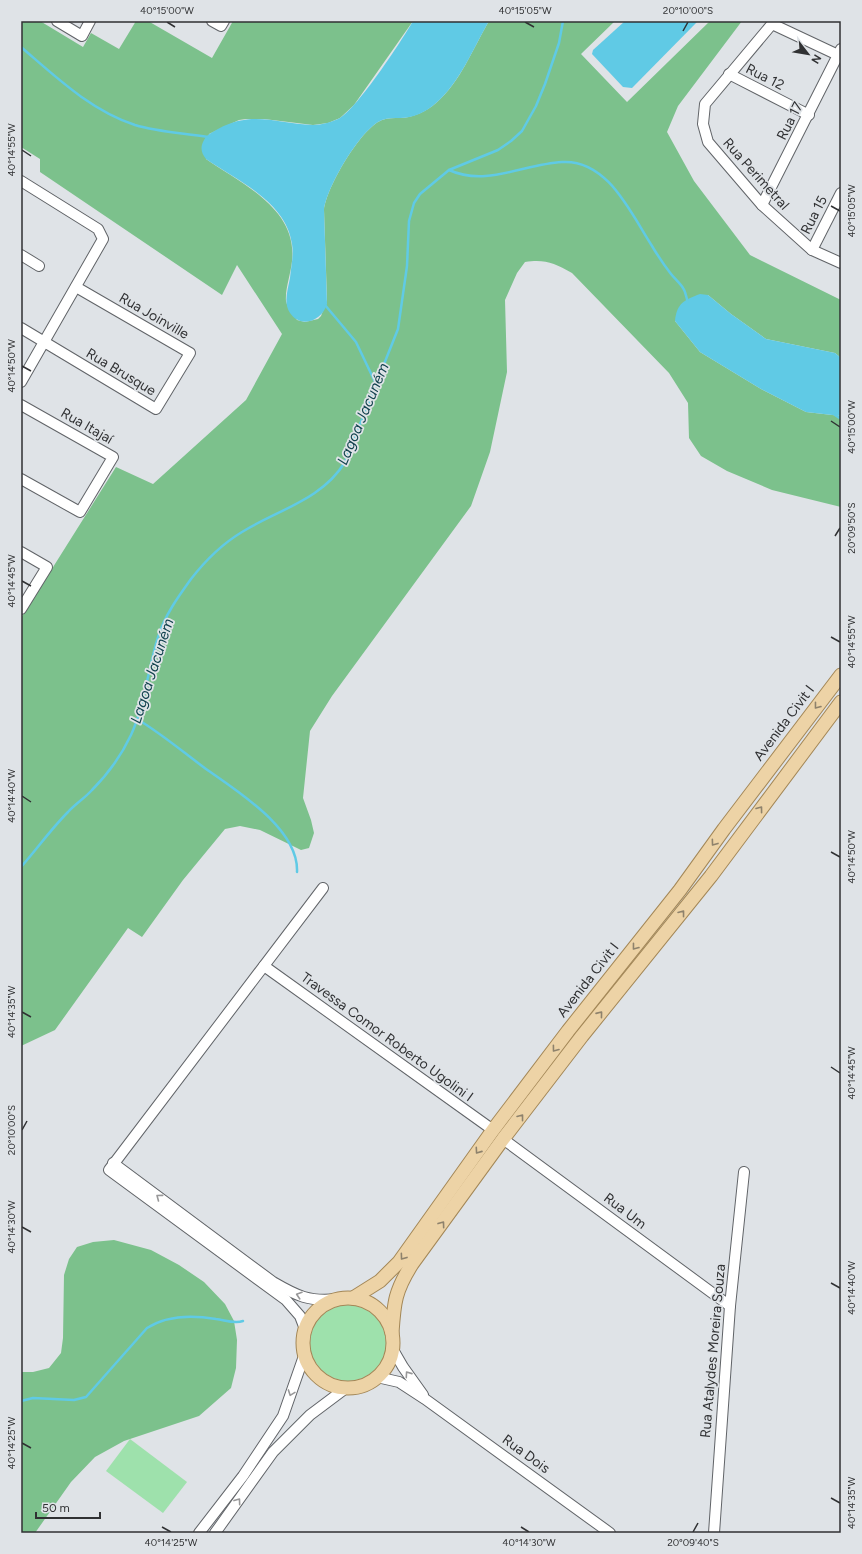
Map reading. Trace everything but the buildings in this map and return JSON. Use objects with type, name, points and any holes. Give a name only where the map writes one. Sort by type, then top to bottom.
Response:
[{"type":"main road","name":"Avenida Civit I","points":[[392,1333],[395,1299],[402,1280],[568,1031],[680,890],[724,829],[841,675]]},
{"type":"main road","name":"Avenida Civit I","points":[[353,1298],[380,1281],[399,1262],[498,1135],[582,1036],[711,876],[841,702]]},
{"type":"main road","points":[[353,1298],[366,1302],[378,1309],[387,1320],[392,1333],[392,1348],[389,1361],[377,1377],[363,1386],[346,1388],[334,1386],[322,1381],[311,1369],[304,1356],[302,1342],[305,1329],[317,1310],[327,1303],[337,1299],[353,1298]]},
{"type":"street","points":[[58,21],[82,36],[90,21]]},
{"type":"street","name":"Rua Perimetral","points":[[839,52],[772,24],[705,104],[703,124],[708,142],[762,205],[812,250],[841,263]]},
{"type":"street","name":"Rua 17","points":[[762,205],[809,115],[839,52]]},
{"type":"street","name":"Rua 12","points":[[729,74],[809,115]]},
{"type":"street","points":[[21,181],[98,229],[101,233],[102,243],[21,382]]},
{"type":"street","name":"Rua 15","points":[[812,250],[841,193]]},
{"type":"street","points":[[21,255],[39,266]]},
{"type":"street","name":"Rua Joinville","points":[[76,287],[190,353],[174,382]]},
{"type":"street","points":[[21,328],[44,342]]},
{"type":"street","name":"Rua Brusque","points":[[44,342],[156,409],[174,382]]},
{"type":"street","name":"Rua Itajaí","points":[[21,405],[113,457],[80,512],[21,479]]},
{"type":"street","points":[[21,552],[47,567],[21,609]]},
{"type":"street","points":[[111,1166],[323,888]]},
{"type":"street","name":"Travessa Comor Roberto Ugolini I","points":[[264,966],[498,1135]]},
{"type":"street","name":"Rua Um","points":[[498,1135],[730,1306]]},
{"type":"street","points":[[111,1166],[273,1282],[294,1294],[319,1301],[337,1299]]},
{"type":"street","points":[[111,1166],[286,1300],[300,1316],[305,1329]]},
{"type":"street","name":"Rua Atalydes Moreira Souza","points":[[714,1533],[730,1306],[744,1172]]},
{"type":"street","name":"Rua Dois","points":[[392,1348],[425,1399]]},
{"type":"street","points":[[199,1533],[243,1476],[283,1416],[304,1356]]},
{"type":"street","name":"Rua Dois","points":[[377,1377],[399,1382],[425,1399],[610,1533]]},
{"type":"street","points":[[215,1533],[273,1452],[310,1415],[346,1388]]},
{"type":"green space","points":[[21,21],[40,21],[83,47],[91,33],[119,49],[136,21],[148,21],[212,58],[233,21],[413,21],[354,105],[340,118],[328,123],[313,125],[264,119],[246,119],[239,120],[209,134],[206,159],[265,200],[277,212],[286,227],[292,243],[292,261],[286,291],[286,301],[297,320],[305,322],[318,319],[321,316],[327,300],[324,210],[331,188],[346,160],[364,134],[374,125],[384,119],[405,118],[420,114],[445,95],[466,65],[489,21],[615,21],[581,54],[627,102],[710,21],[742,21],[678,106],[667,132],[694,181],[750,255],[841,300],[841,358],[835,353],[766,339],[731,314],[708,295],[675,321],[700,352],[761,389],[806,412],[841,416],[841,507],[772,490],[727,471],[701,456],[689,438],[688,403],[669,373],[572,273],[549,263],[538,261],[525,262],[517,273],[505,300],[507,372],[490,452],[471,506],[332,696],[310,731],[303,798],[314,833],[309,848],[301,850],[260,830],[240,826],[225,829],[183,880],[142,937],[128,928],[55,1030],[21,1046],[21,618],[116,467],[153,484],[246,400],[282,334],[237,265],[222,295],[40,172],[40,159],[21,147]]},
{"type":"green space","points":[[114,1240],[151,1250],[179,1265],[204,1282],[225,1304],[234,1321],[237,1340],[236,1368],[231,1388],[199,1416],[124,1441],[95,1457],[71,1482],[35,1533],[21,1533],[21,1372],[33,1372],[49,1368],[61,1353],[63,1338],[64,1275],[69,1259],[77,1247],[93,1242]]},
{"type":"green space","points":[[348,1305],[362,1308],[375,1316],[383,1329],[386,1343],[383,1357],[375,1370],[362,1378],[348,1381],[334,1378],[321,1370],[313,1357],[310,1343],[313,1329],[321,1316],[334,1308]]},
{"type":"green space","points":[[130,1439],[187,1482],[163,1513],[106,1471]]},
{"type":"water","points":[[413,21],[489,21],[466,65],[444,95],[424,112],[405,118],[384,119],[374,125],[364,134],[346,160],[331,188],[324,210],[327,304],[321,315],[316,319],[305,322],[300,321],[290,313],[287,305],[293,252],[288,229],[281,216],[271,204],[246,184],[206,159],[203,154],[202,145],[205,138],[212,132],[231,123],[243,120],[254,119],[313,125],[327,123],[340,118],[348,112],[368,88]]},
{"type":"water","points":[[625,21],[698,21],[632,88],[623,87],[592,54],[593,50]]},
{"type":"water","points":[[700,294],[708,295],[731,314],[766,339],[835,353],[841,358],[841,416],[806,412],[761,389],[700,352],[675,321],[676,315],[682,303]]},
{"type":"waterway","name":"Lagoa Jacuném","points":[[21,867],[50,832],[103,778],[123,750],[131,735],[140,711],[158,637],[164,621],[172,606],[191,579],[208,559],[221,547],[242,532],[312,495],[324,486],[345,462],[398,329],[407,266],[409,221],[414,203],[420,194],[449,170],[498,150],[522,131],[536,106],[545,84],[559,43],[563,21]]},
{"type":"waterway","points":[[21,47],[74,92],[88,102],[119,119],[135,125],[153,129],[208,137]]},
{"type":"waterway","points":[[449,170],[463,175],[477,176],[505,173],[562,162],[578,163],[593,169],[616,191],[661,260],[685,291],[688,302]]},
{"type":"waterway","points":[[325,305],[356,342],[376,384]]},
{"type":"waterway","points":[[835,415],[841,419]]},
{"type":"waterway","points":[[137,719],[234,788],[264,813],[277,826],[288,841],[295,856],[297,872]]},
{"type":"waterway","points":[[21,1401],[33,1398],[74,1400],[86,1397],[147,1328],[163,1321],[180,1317],[207,1318],[233,1322],[243,1321]]}]
